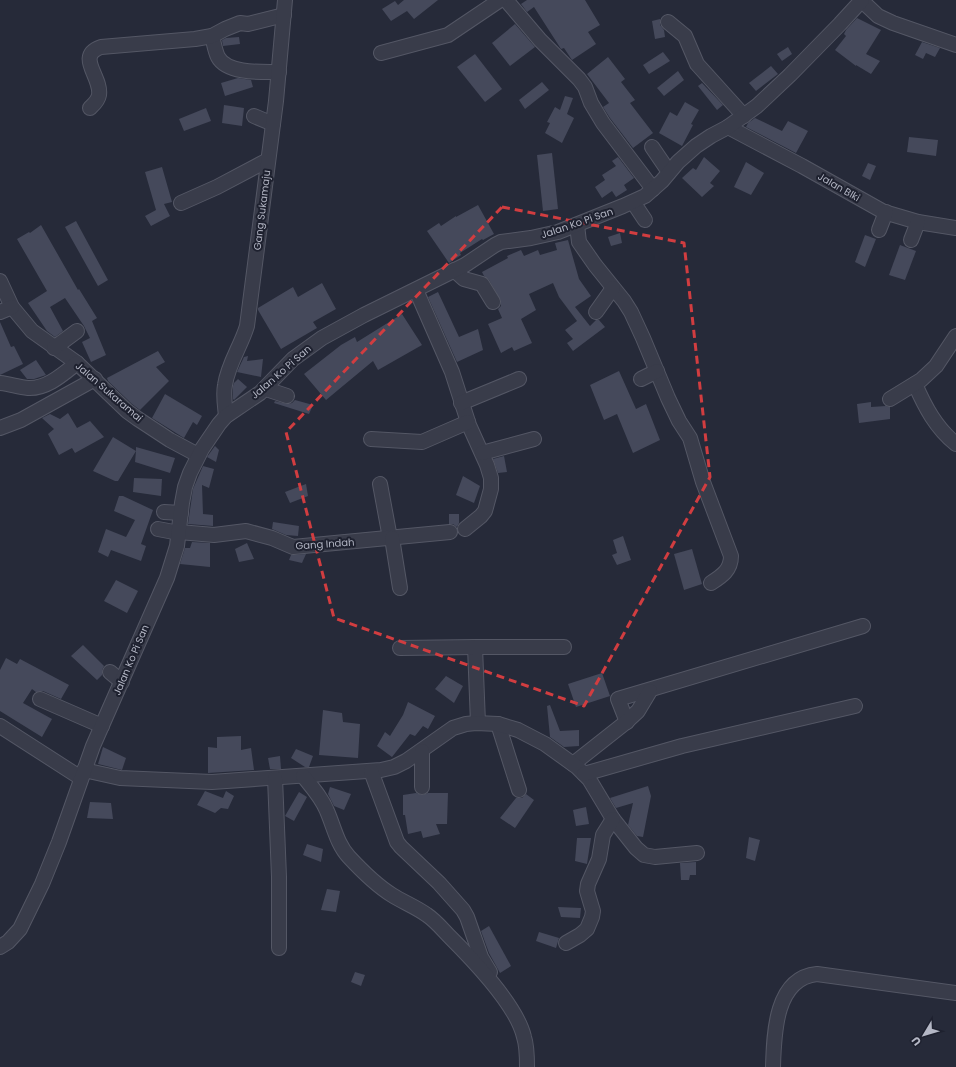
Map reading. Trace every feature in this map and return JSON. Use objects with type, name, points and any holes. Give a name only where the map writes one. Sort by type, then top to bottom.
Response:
[{"type":"street","name":"Gang Sukamaju","points":[[226,416],[224,385],[228,372],[244,337],[247,326],[273,124],[285,0]]},
{"type":"street","points":[[381,53],[448,35],[500,0]]},
{"type":"street","points":[[506,0],[540,40],[579,79],[585,87],[591,103],[603,124],[653,189]]},
{"type":"street","points":[[861,0],[878,16],[893,23],[956,45]]},
{"type":"street","name":"Jalan Ko Pi San","points":[[0,948],[15,935],[34,903],[59,842],[82,774],[167,578],[175,556],[185,487],[190,473],[198,455],[226,416],[266,389],[293,360],[322,338],[364,315],[454,270],[501,242],[531,238],[558,232],[633,202],[653,189],[682,157],[700,142],[728,127],[757,106],[790,75],[840,24],[861,0]]},
{"type":"street","points":[[90,108],[97,101],[99,95],[96,78],[89,58],[94,49],[101,47],[195,40],[212,36],[225,29],[240,24],[248,24],[284,15]]},
{"type":"street","points":[[668,22],[685,36],[697,64],[744,116]]},
{"type":"street","points":[[212,36],[218,58],[226,66],[234,69],[279,72]]},
{"type":"street","points":[[254,116],[273,124]]},
{"type":"street","name":"Jalan Blki","points":[[728,127],[802,166],[863,201],[886,212],[918,222],[956,228]]},
{"type":"street","points":[[652,147],[669,172]]},
{"type":"street","points":[[180,203],[217,187],[268,160]]},
{"type":"street","points":[[633,202],[645,220]]},
{"type":"street","points":[[879,230],[886,212]]},
{"type":"street","points":[[911,240],[918,222]]},
{"type":"street","points":[[577,225],[579,242],[631,312],[674,411],[690,438],[703,482],[731,562],[726,572],[711,583]]},
{"type":"street","points":[[454,270],[464,279],[482,284],[493,302]]},
{"type":"street","name":"Jalan Sukaramai","points":[[0,281],[6,310],[54,348],[77,363],[127,411],[164,436],[198,455]]},
{"type":"street","points":[[596,312],[613,288]]},
{"type":"street","points":[[416,290],[452,372],[468,422],[490,474],[491,489],[485,512],[465,530]]},
{"type":"street","points":[[54,348],[77,331]]},
{"type":"street","points":[[890,399],[921,380],[936,366],[956,336]]},
{"type":"street","points":[[0,384],[9,384],[28,388],[39,386],[50,383],[60,377],[77,363]]},
{"type":"street","points":[[641,378],[657,371]]},
{"type":"street","points":[[461,403],[519,378]]},
{"type":"street","points":[[0,428],[21,420],[95,379]]},
{"type":"street","points":[[914,384],[933,421],[944,434],[956,444]]},
{"type":"street","points":[[266,389],[287,396]]},
{"type":"street","points":[[371,439],[422,442],[468,422]]},
{"type":"street","points":[[482,453],[534,439]]},
{"type":"street","points":[[380,484],[400,588]]},
{"type":"street","points":[[164,512],[181,513]]},
{"type":"street","name":"Gang Indah","points":[[158,529],[214,535],[246,531],[272,538],[293,547],[450,532]]},
{"type":"street","points":[[627,722],[618,699],[650,691],[863,626]]},
{"type":"street","points":[[474,647],[478,723]]},
{"type":"street","points":[[400,648],[564,647]]},
{"type":"street","points":[[110,672],[122,682]]},
{"type":"street","points":[[573,764],[627,722],[638,711],[650,691]]},
{"type":"street","points":[[40,699],[102,726]]},
{"type":"street","points":[[584,774],[682,746],[855,706]]},
{"type":"street","points":[[0,726],[82,774],[150,780],[212,782],[303,776],[394,767],[422,751],[453,728],[466,724],[498,724],[518,730],[545,744],[573,764],[584,774],[596,790],[613,819],[636,848],[644,855],[655,857],[697,853]]},
{"type":"street","points":[[498,724],[519,790]]},
{"type":"street","points":[[422,751],[422,786]]},
{"type":"street","points":[[371,770],[397,842],[439,883],[463,910],[467,917],[481,957],[516,1018],[525,1037],[527,1067]]},
{"type":"street","points":[[303,776],[322,801],[342,848],[380,886],[393,896],[416,908],[434,921],[475,964],[498,992],[516,1018]]},
{"type":"street","points":[[275,778],[279,877],[279,948]]},
{"type":"street","points":[[566,943],[587,929],[592,917],[593,911],[588,895],[588,884],[599,859],[603,835],[613,819]]},
{"type":"street","points":[[773,1067],[776,1024],[780,1007],[788,992],[801,979],[808,975],[818,974],[956,994]]},
{"type":"highlighted area","points":[[502,207],[684,243],[710,477],[584,706],[334,618],[286,432]]},
{"type":"building","points":[[404,0],[438,0],[414,19],[407,11],[391,21],[382,9],[395,1],[398,5]]},
{"type":"building","points":[[527,0],[585,0],[600,25],[588,32],[596,44],[572,60],[564,48],[561,49],[534,7],[527,12],[521,4]]},
{"type":"building","points":[[857,18],[881,30],[866,54],[880,61],[871,74],[856,66],[835,50],[846,36],[844,34],[846,30]]},
{"type":"building","points":[[660,19],[660,25],[664,30],[665,37],[655,39],[652,21]]},
{"type":"building","points":[[515,24],[535,47],[510,66],[492,43]]},
{"type":"building","points":[[239,37],[240,44],[223,46],[222,40],[226,38]]},
{"type":"building","points":[[922,42],[940,48],[935,57],[926,53],[923,59],[915,55]]},
{"type":"building","points":[[788,47],[792,54],[782,61],[777,54]]},
{"type":"building","points":[[663,52],[670,61],[649,74],[643,65]]},
{"type":"building","points":[[475,54],[502,89],[485,102],[457,67]]},
{"type":"building","points":[[608,57],[625,79],[621,82],[635,100],[630,103],[653,133],[633,148],[603,107],[609,103],[587,74]]},
{"type":"building","points":[[771,66],[778,74],[756,91],[749,83]]},
{"type":"building","points":[[678,71],[684,80],[664,96],[657,88]]},
{"type":"building","points":[[238,78],[251,80],[253,87],[225,96],[221,83]]},
{"type":"building","points":[[542,82],[549,90],[525,109],[519,100]]},
{"type":"building","points":[[702,83],[723,105],[717,110],[698,86]]},
{"type":"building","points":[[565,96],[573,98],[567,114],[574,118],[562,143],[545,133],[550,123],[547,122],[555,107],[560,110]]},
{"type":"building","points":[[685,102],[699,110],[691,124],[693,125],[682,146],[659,133],[670,112],[677,116]]},
{"type":"building","points":[[224,105],[244,108],[242,126],[222,123]]},
{"type":"building","points":[[206,108],[211,121],[184,131],[179,119]]},
{"type":"building","points":[[755,118],[782,131],[788,121],[808,131],[796,153],[746,127],[748,123]]},
{"type":"building","points":[[909,137],[938,140],[936,156],[907,152]]},
{"type":"building","points":[[552,153],[558,209],[543,211],[537,155]]},
{"type":"building","points":[[618,157],[634,178],[624,185],[627,190],[616,197],[612,191],[602,198],[595,187],[605,180],[602,175],[616,166],[612,161]]},
{"type":"building","points":[[704,157],[720,171],[710,183],[714,186],[702,197],[682,178],[693,168],[696,170]]},
{"type":"building","points":[[746,162],[764,173],[751,195],[734,187]]},
{"type":"building","points":[[868,163],[876,166],[870,180],[862,176]]},
{"type":"building","points":[[162,167],[172,202],[164,204],[170,216],[151,226],[145,216],[156,210],[145,172]]},
{"type":"building","points":[[478,205],[494,234],[483,240],[482,239],[460,253],[461,255],[449,263],[427,231],[439,223],[441,226],[456,216]]},
{"type":"building","points":[[76,221],[108,280],[98,286],[65,227]]},
{"type":"building","points":[[41,225],[78,290],[79,289],[97,318],[92,321],[106,355],[91,362],[82,342],[90,338],[84,326],[65,298],[50,307],[63,331],[55,337],[47,331],[28,303],[47,291],[17,239],[29,232],[30,233]]},
{"type":"building","points":[[620,233],[622,243],[611,246],[608,237]]},
{"type":"building","points":[[865,235],[876,239],[865,267],[855,262]]},
{"type":"building","points":[[568,240],[579,279],[591,296],[575,307],[590,326],[596,320],[599,320],[605,327],[573,351],[567,343],[573,339],[565,330],[577,321],[559,297],[553,283],[529,294],[536,310],[521,319],[532,343],[514,351],[512,347],[501,353],[488,324],[502,318],[498,309],[501,306],[501,301],[489,280],[482,272],[508,258],[507,256],[521,250],[524,256],[538,250],[540,255],[557,250],[555,243]]},
{"type":"building","points":[[900,245],[916,251],[905,280],[889,275]]},
{"type":"building","points":[[322,283],[336,309],[313,322],[317,328],[281,349],[258,308],[293,287],[298,297]]},
{"type":"building","points":[[438,292],[459,337],[478,329],[483,350],[457,362],[428,297]]},
{"type":"building","points":[[402,314],[422,345],[378,370],[373,361],[326,400],[304,374],[341,345],[355,337],[357,342]]},
{"type":"building","points":[[0,322],[11,347],[14,346],[23,364],[0,375]]},
{"type":"building","points":[[158,351],[165,362],[156,367],[169,381],[140,410],[108,381],[107,378]]},
{"type":"building","points":[[248,356],[247,361],[263,359],[261,377],[237,372],[244,357]]},
{"type":"building","points":[[36,360],[46,375],[34,379],[27,379],[20,370]]},
{"type":"building","points":[[619,371],[636,409],[646,404],[660,440],[633,453],[617,414],[604,420],[590,385]]},
{"type":"building","points":[[238,379],[247,387],[234,400],[233,386]]},
{"type":"building","points":[[165,394],[202,416],[197,425],[193,422],[184,438],[152,418]]},
{"type":"building","points":[[295,400],[313,405],[309,414],[274,403],[275,401],[288,404]]},
{"type":"building","points":[[871,402],[871,407],[890,407],[890,419],[859,423],[857,404]]},
{"type":"building","points":[[68,413],[77,428],[90,421],[104,437],[75,453],[72,448],[59,455],[48,434],[54,429],[42,418],[50,414],[60,419]]},
{"type":"building","points":[[113,437],[136,451],[118,481],[93,471]]},
{"type":"building","points":[[215,446],[219,450],[216,462],[207,457]]},
{"type":"building","points":[[136,447],[175,458],[170,473],[135,462]]},
{"type":"building","points":[[504,456],[507,472],[498,473],[493,459]]},
{"type":"building","points":[[203,466],[214,469],[209,488],[202,485],[203,514],[213,515],[213,526],[188,524],[193,489]]},
{"type":"building","points":[[463,476],[480,486],[474,503],[456,495]]},
{"type":"building","points":[[134,478],[162,479],[161,496],[133,492]]},
{"type":"building","points":[[306,484],[308,496],[290,503],[285,492]]},
{"type":"building","points":[[119,496],[123,496],[153,510],[141,544],[146,546],[141,561],[111,550],[108,557],[98,552],[106,529],[126,537],[135,520],[114,511]]},
{"type":"building","points":[[449,514],[459,514],[459,523],[457,527],[453,524],[449,524]]},
{"type":"building","points":[[273,522],[299,526],[298,536],[286,535],[272,529]]},
{"type":"building","points":[[623,536],[631,560],[617,565],[612,555],[617,553],[613,540]]},
{"type":"building","points":[[192,542],[210,543],[210,567],[180,564],[185,548],[190,548]]},
{"type":"building","points":[[247,543],[254,559],[239,562],[235,549]]},
{"type":"building","points":[[692,549],[702,584],[684,590],[674,554]]},
{"type":"building","points":[[306,554],[302,563],[289,560],[291,555]]},
{"type":"building","points":[[116,580],[138,591],[127,613],[104,601]]},
{"type":"building","points":[[83,645],[104,666],[102,675],[97,680],[71,656]]},
{"type":"building","points":[[6,658],[17,664],[20,659],[69,685],[61,699],[43,691],[36,692],[32,689],[23,703],[52,719],[42,737],[0,711],[0,670]]},
{"type":"building","points":[[602,673],[610,696],[576,707],[568,684]]},
{"type":"building","points":[[446,676],[463,686],[454,703],[435,689]]},
{"type":"building","points":[[408,702],[435,716],[428,729],[423,726],[415,736],[410,734],[392,757],[377,746],[385,732],[390,736],[403,715]]},
{"type":"building","points":[[550,705],[560,731],[579,730],[579,746],[564,747],[550,737],[547,706]]},
{"type":"building","points":[[323,710],[342,713],[343,722],[360,724],[358,758],[319,755]]},
{"type":"building","points":[[241,736],[241,750],[251,748],[254,770],[208,773],[208,747],[217,748],[217,737]]},
{"type":"building","points":[[103,747],[126,758],[122,770],[98,764]]},
{"type":"building","points":[[296,749],[313,756],[309,767],[305,767],[291,758]]},
{"type":"building","points":[[280,756],[281,769],[270,769],[268,758]]},
{"type":"building","points":[[648,786],[651,796],[643,837],[637,836],[628,825],[633,803],[616,808],[610,798]]},
{"type":"building","points":[[330,787],[351,794],[344,810],[334,806],[328,794]]},
{"type":"building","points":[[205,791],[223,798],[226,791],[234,796],[228,809],[221,808],[215,813],[197,805]]},
{"type":"building","points":[[299,792],[307,797],[294,821],[285,816]]},
{"type":"building","points":[[416,793],[422,795],[428,793],[448,793],[447,824],[436,824],[440,834],[423,838],[421,831],[408,834],[405,815],[403,815],[403,795]]},
{"type":"building","points":[[526,794],[534,800],[515,828],[500,818],[516,798],[522,798]]},
{"type":"building","points":[[90,802],[111,803],[113,819],[87,818]]},
{"type":"building","points":[[586,807],[589,824],[576,826],[573,810]]},
{"type":"building","points":[[749,837],[760,840],[755,861],[746,858]]},
{"type":"building","points":[[577,838],[591,838],[587,864],[575,861]]},
{"type":"building","points":[[307,844],[323,849],[321,862],[303,855]]},
{"type":"building","points":[[696,862],[696,875],[690,875],[689,880],[681,880],[680,863]]},
{"type":"building","points":[[327,889],[340,891],[336,912],[321,910]]},
{"type":"building","points":[[558,907],[581,908],[580,918],[561,917]]},
{"type":"building","points":[[489,926],[511,966],[500,973],[489,953],[481,931]]},
{"type":"building","points":[[539,932],[559,938],[556,948],[536,941]]},
{"type":"building","points":[[355,972],[365,975],[361,986],[351,982]]}]
